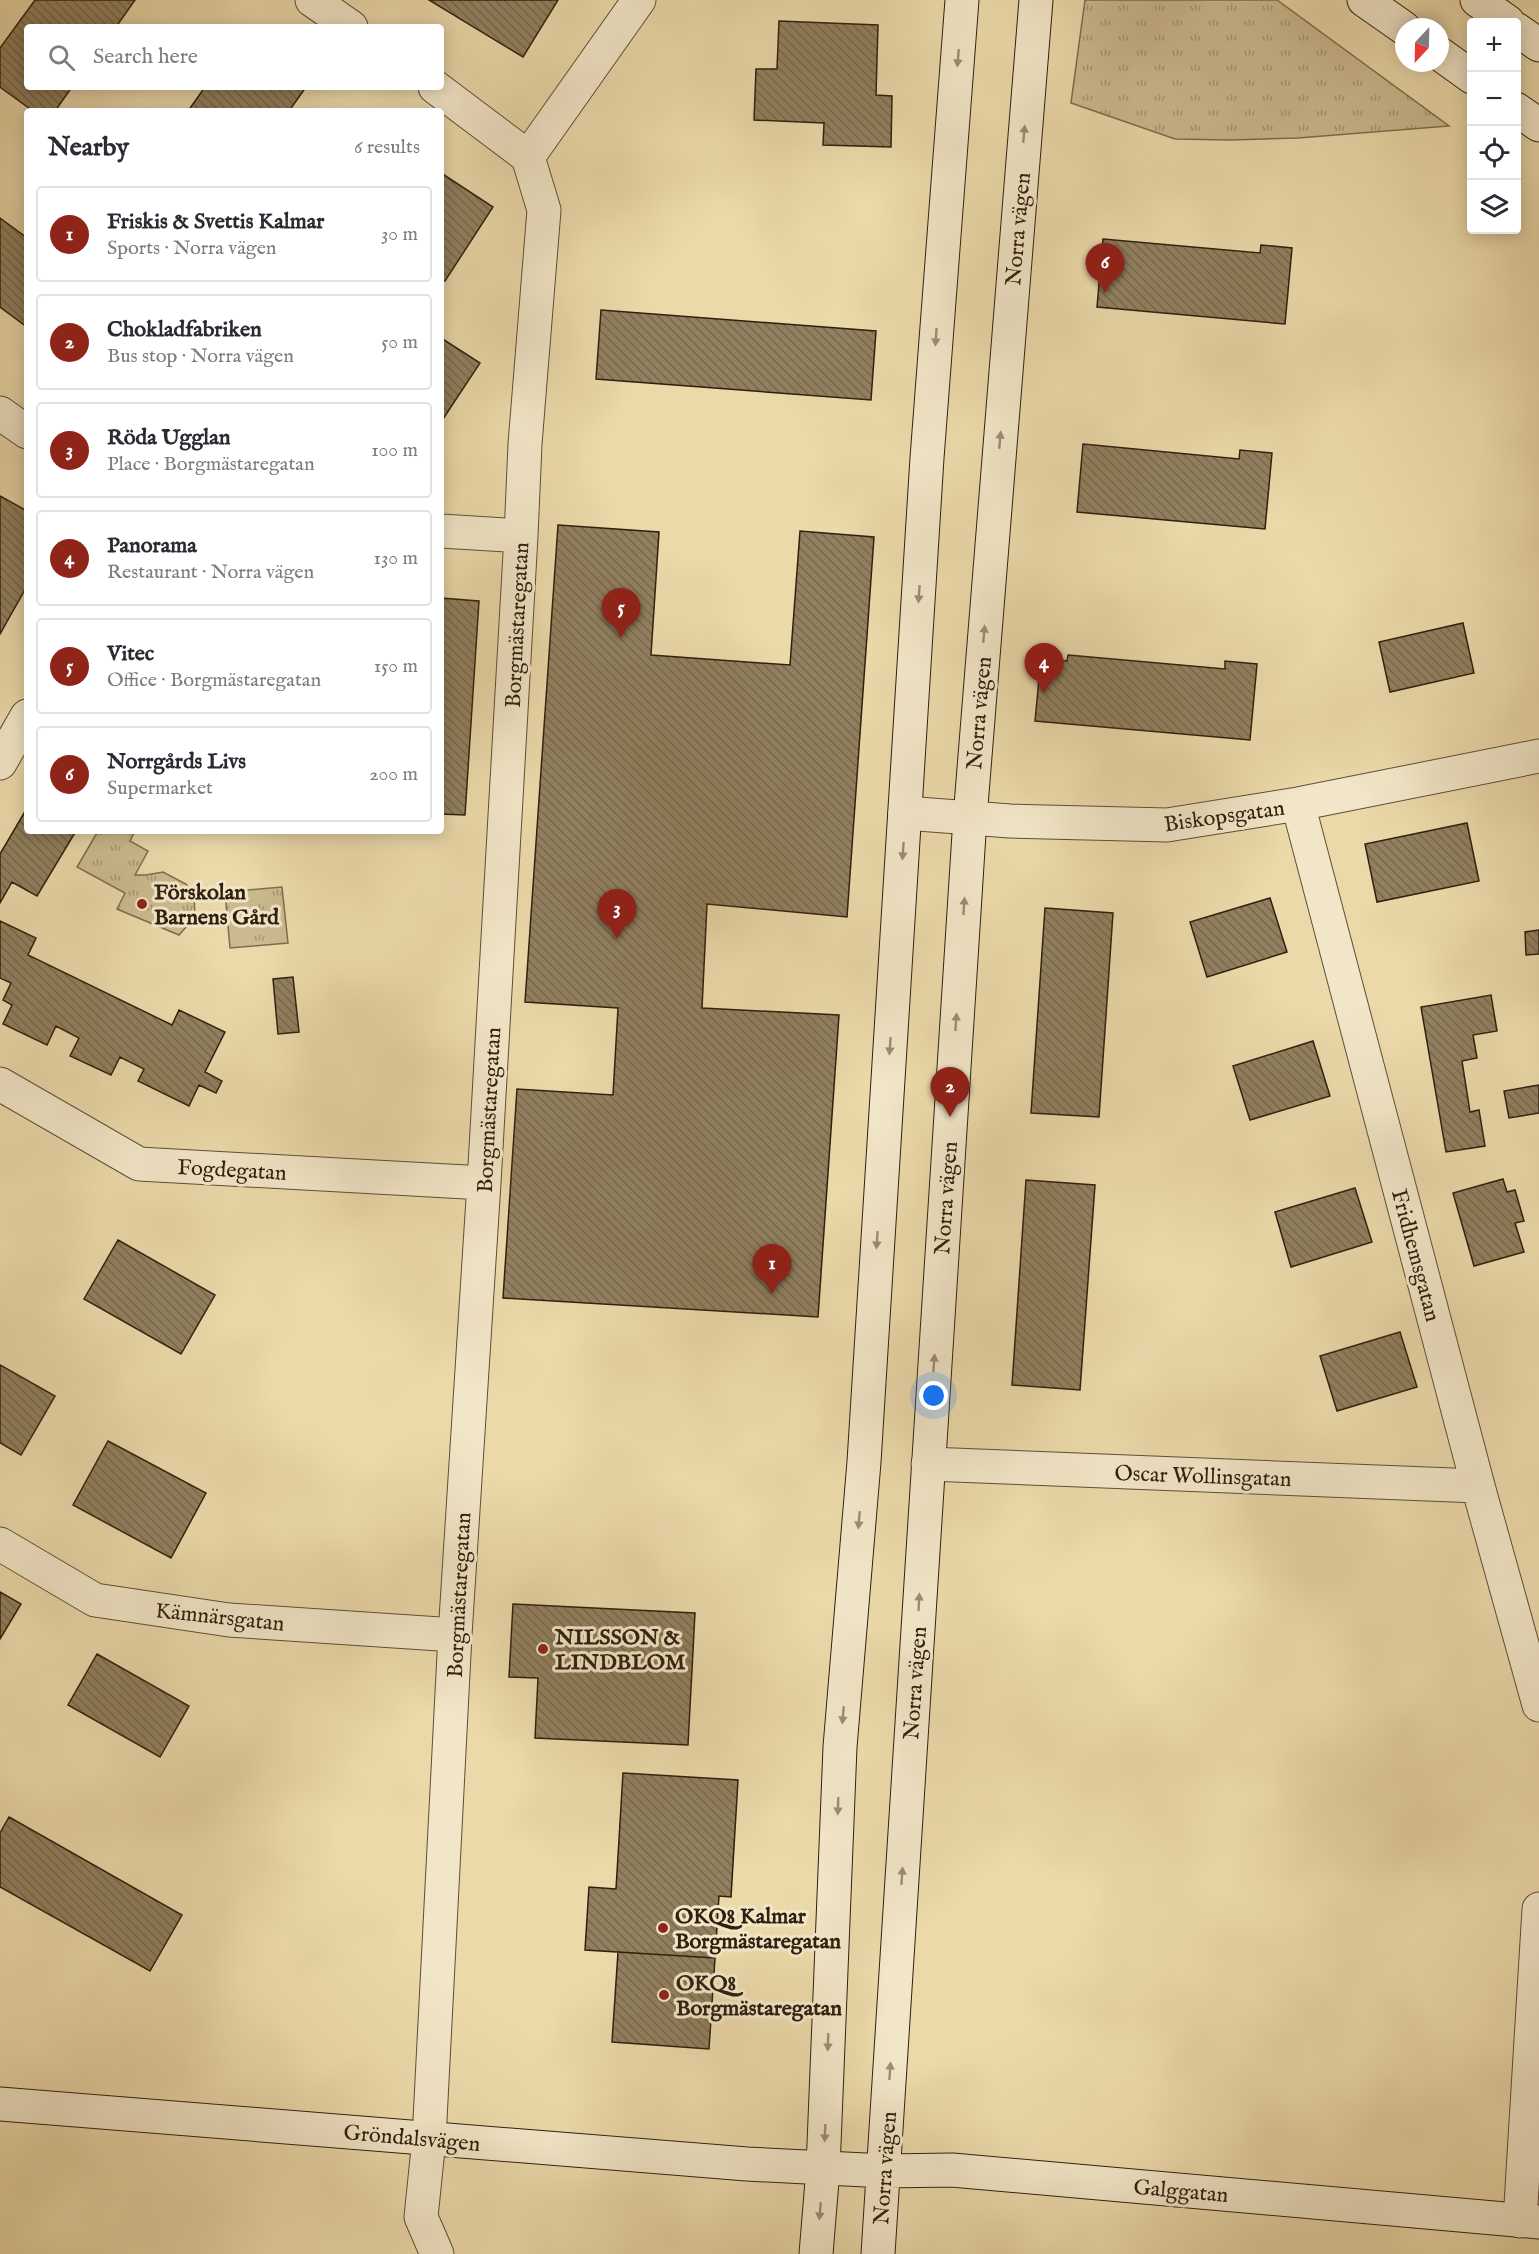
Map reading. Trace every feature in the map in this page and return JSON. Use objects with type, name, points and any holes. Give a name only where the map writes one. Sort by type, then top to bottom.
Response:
[{"type":"street","points":[[312,0],[347,24]]},
{"type":"street","points":[[439,90],[528,157],[639,0]]},
{"type":"street","points":[[816,2254],[824,2169],[840,1747],[864,1462],[927,458],[962,0]]},
{"type":"street","name":"Norra vägen","points":[[878,2254],[970,818],[1035,0]]},
{"type":"street","points":[[1364,0],[1395,22]]},
{"type":"street","points":[[1477,0],[1502,18]]},
{"type":"street","points":[[1521,32],[1539,45]]},
{"type":"street","points":[[1449,60],[1467,73]]},
{"type":"street","points":[[1521,112],[1539,125]]},
{"type":"street","name":"Borgmästaregatan","points":[[436,2254],[421,2217],[429,2139],[455,1635],[484,1183],[525,444],[544,210],[528,157]]},
{"type":"street","points":[[0,413],[24,430]]},
{"type":"street","points":[[444,531],[521,536]]},
{"type":"street","points":[[0,763],[24,721]]},
{"type":"street","name":"Biskopsgatan","points":[[905,813],[970,818],[1167,825],[1298,804],[1539,756]]},
{"type":"street","name":"Fridhemsgatan","points":[[1298,804],[1478,1486],[1529,1629],[1539,1705]]},
{"type":"street","name":"Fogdegatan","points":[[0,1084],[139,1164],[484,1183]]},
{"type":"street","name":"Oscar Wollinsgatan","points":[[928,1464],[1478,1486]]},
{"type":"street","name":"Kämnärsgatan","points":[[0,1544],[95,1600],[229,1620],[455,1635]]},
{"type":"street","points":[[1530,2221],[1539,1909]]},
{"type":"street","name":"Gröndalsvägen","points":[[0,2104],[824,2169]]},
{"type":"street","name":"Galggatan","points":[[824,2169],[952,2170],[1530,2221]]},
{"type":"green space","points":[[1085,0],[1277,0],[1449,126],[1298,138],[1175,139],[1071,103]]},
{"type":"green space","points":[[96,834],[134,834],[130,841],[148,851],[135,875],[163,872],[186,884],[194,895],[195,917],[179,935],[117,909],[125,893],[77,867]]},
{"type":"green space","points":[[282,887],[288,943],[230,948],[225,892]]},
{"type":"building","points":[[35,0],[135,0],[118,24],[24,24],[24,90],[70,90],[57,108],[29,108],[0,87],[0,48]]},
{"type":"building","points":[[429,0],[558,0],[523,57]]},
{"type":"building","points":[[779,21],[878,25],[876,95],[892,96],[891,147],[823,145],[824,123],[754,120],[756,69],[777,69]]},
{"type":"building","points":[[203,90],[304,90],[291,108],[190,108]]},
{"type":"building","points":[[444,175],[493,207],[444,280]]},
{"type":"building","points":[[0,218],[24,236],[24,325],[0,307]]},
{"type":"building","points":[[1103,239],[1260,253],[1261,245],[1292,248],[1285,324],[1097,307]]},
{"type":"building","points":[[601,310],[876,331],[871,400],[596,379]]},
{"type":"building","points":[[444,340],[480,363],[444,417]]},
{"type":"building","points":[[1083,444],[1239,459],[1240,450],[1272,453],[1265,529],[1077,512]]},
{"type":"building","points":[[0,496],[24,509],[24,591],[0,634]]},
{"type":"building","points":[[558,525],[659,532],[651,655],[790,665],[800,531],[874,537],[847,917],[707,904],[702,1008],[839,1015],[818,1317],[503,1298],[517,1089],[613,1095],[618,1008],[525,1002]]},
{"type":"building","points":[[444,598],[479,601],[465,815],[444,814]]},
{"type":"building","points":[[1463,623],[1474,673],[1390,692],[1379,642]]},
{"type":"building","points":[[1068,655],[1225,669],[1225,661],[1257,664],[1250,740],[1035,721],[1041,658],[1067,661]]},
{"type":"building","points":[[24,813],[24,834],[74,834],[37,896],[12,882],[0,903],[0,854]]},
{"type":"building","points":[[1467,823],[1479,881],[1377,902],[1365,844]]},
{"type":"building","points":[[1270,898],[1287,952],[1207,977],[1190,922]]},
{"type":"building","points":[[1045,908],[1113,913],[1099,1117],[1031,1113]]},
{"type":"building","points":[[0,921],[36,938],[28,955],[172,1025],[179,1010],[225,1032],[205,1072],[222,1081],[216,1093],[199,1085],[189,1106],[138,1081],[144,1069],[120,1057],[111,1075],[70,1056],[79,1038],[56,1026],[47,1045],[3,1024],[12,1005],[3,1000],[11,983],[0,978]]},
{"type":"building","points":[[1539,930],[1539,954],[1526,955],[1525,932]]},
{"type":"building","points":[[293,977],[299,1032],[278,1034],[273,979]]},
{"type":"building","points":[[1491,995],[1497,1031],[1473,1035],[1477,1058],[1462,1061],[1470,1112],[1479,1110],[1485,1146],[1446,1152],[1421,1007]]},
{"type":"building","points":[[1313,1041],[1330,1096],[1250,1120],[1233,1066]]},
{"type":"building","points":[[1539,1085],[1539,1113],[1509,1118],[1504,1091]]},
{"type":"building","points":[[1503,1179],[1507,1192],[1515,1190],[1524,1221],[1515,1223],[1524,1252],[1474,1266],[1453,1193]]},
{"type":"building","points":[[1026,1180],[1095,1185],[1080,1390],[1012,1385]]},
{"type":"building","points":[[1355,1188],[1372,1242],[1291,1267],[1275,1212]]},
{"type":"building","points":[[118,1240],[215,1295],[181,1354],[84,1299]]},
{"type":"building","points":[[1400,1332],[1417,1387],[1337,1411],[1320,1356]]},
{"type":"building","points":[[0,1365],[55,1396],[21,1455],[0,1443]]},
{"type":"building","points":[[108,1441],[206,1493],[171,1558],[73,1505]]},
{"type":"building","points":[[0,1592],[21,1604],[0,1639]]},
{"type":"building","points":[[513,1604],[695,1613],[688,1745],[535,1738],[538,1678],[509,1677]]},
{"type":"building","points":[[97,1654],[189,1706],[160,1757],[68,1705]]},
{"type":"building","points":[[623,1773],[738,1780],[731,1897],[719,1896],[715,1958],[585,1950],[589,1887],[616,1889]]},
{"type":"building","points":[[9,1817],[182,1915],[150,1971],[0,1887],[0,1833]]},
{"type":"building","points":[[618,1952],[715,1958],[709,2049],[612,2042]]},
{"type":"place","name":"Norrgårds Livs","points":[[1105,293]]},
{"type":"place","name":"Vitec","points":[[621,638]]},
{"type":"place","name":"Panorama","points":[[1044,693]]},
{"type":"place","name":"Förskolan Barnens Gård","points":[[142,904]]},
{"type":"place","name":"Röda Ugglan","points":[[617,939]]},
{"type":"place","name":"Chokladfabriken","points":[[950,1117]]},
{"type":"place","name":"Friskis & Svettis Kalmar","points":[[772,1294]]},
{"type":"place","name":"NILSSON & LINDBLOM","points":[[543,1649]]},
{"type":"place","name":"OKQ8 Kalmar Borgmästaregatan","points":[[663,1928]]},
{"type":"place","name":"OKQ8 Borgmästaregatan","points":[[664,1995]]}]
